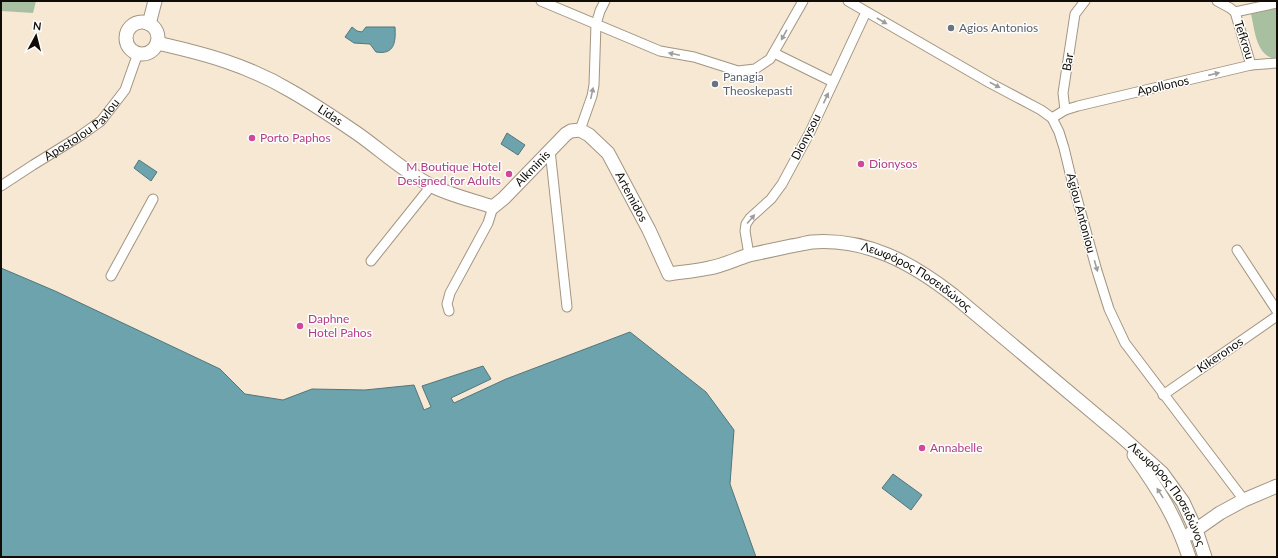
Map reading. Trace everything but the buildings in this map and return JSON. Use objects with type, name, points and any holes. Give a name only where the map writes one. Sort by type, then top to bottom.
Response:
[{"type":"main road","points":[[149,24],[155,1]]},
{"type":"main road","points":[[145,22],[149,24],[156,30],[158,39],[157,43],[150,51],[144,54],[138,53],[128,45],[126,37],[127,33],[136,23],[145,22]]},
{"type":"main road","name":"Lidas","points":[[157,43],[236,64],[265,76],[292,91],[357,133],[408,173],[431,186],[493,206]]},
{"type":"main road","name":"Alkminis","points":[[493,206],[504,198],[566,134],[571,130],[580,130]]},
{"type":"main road","name":"Artemidos","points":[[580,130],[589,135],[608,153],[649,230],[670,274]]},
{"type":"main road","name":"Λεωφόρος Ποσειδώνος","points":[[670,274],[710,268],[749,255],[811,242],[854,245],[878,250],[908,264],[953,295],[1121,436],[1162,473],[1183,502],[1194,526],[1205,557]]},
{"type":"main road","name":"Λεωφόρος Ποσειδώνος","points":[[1121,436],[1150,478],[1180,533],[1189,557]]},
{"type":"main road","points":[[1180,533],[1220,514],[1244,500],[1277,486]]},
{"type":"street","points":[[541,1],[660,51],[694,57],[717,64],[730,70],[738,71],[755,69],[770,59],[803,1]]},
{"type":"street","points":[[580,130],[589,106],[594,85],[596,24],[600,10],[605,1]]},
{"type":"street","points":[[848,1],[990,83],[1041,110],[1052,118]]},
{"type":"street","name":"Bar","points":[[1065,110],[1063,93],[1075,14],[1085,1]]},
{"type":"street","name":"Tefkrou","points":[[1217,1],[1235,12],[1252,65]]},
{"type":"street","points":[[1235,12],[1277,3]]},
{"type":"street","name":"Dionysou","points":[[749,255],[745,231],[746,224],[750,218],[771,199],[782,184],[810,132],[866,12]]},
{"type":"street","name":"Apostolou Pavlou","points":[[1,186],[101,121],[125,90],[138,53]]},
{"type":"street","points":[[774,53],[833,82]]},
{"type":"street","name":"Apollonos","points":[[1052,118],[1065,110],[1252,65],[1277,63]]},
{"type":"street","name":"Agiou Antoniou","points":[[1052,118],[1059,132],[1064,148],[1109,309],[1125,343],[1244,500]]},
{"type":"street","points":[[550,150],[567,307]]},
{"type":"street","points":[[371,261],[431,186]]},
{"type":"street","points":[[111,276],[153,199]]},
{"type":"street","points":[[449,311],[448,304],[450,293],[488,223],[493,206]]},
{"type":"street","points":[[1237,250],[1277,310]]},
{"type":"street","name":"Kikeronos","points":[[1164,395],[1277,316]]},
{"type":"green space","points":[[1,1],[36,1],[33,13],[1,11]]},
{"type":"green space","points":[[1277,8],[1277,59],[1265,54],[1261,48],[1255,35],[1251,14]]},
{"type":"water","points":[[352,27],[357,31],[362,32],[366,27],[395,27],[393,47],[387,52],[376,52],[370,44],[354,43],[345,37]]},
{"type":"water","points":[[507,133],[525,145],[518,155],[501,144]]},
{"type":"water","points":[[139,160],[157,172],[151,181],[134,168]]},
{"type":"water","points":[[1,268],[55,291],[220,369],[245,394],[283,400],[312,389],[365,390],[414,385],[424,410],[431,407],[422,386],[483,366],[491,379],[451,398],[454,403],[506,379],[630,332],[706,392],[734,430],[730,484],[756,557],[1,557]]},
{"type":"water","points":[[893,474],[922,495],[911,510],[882,488]]},
{"type":"place","name":"Agios Antonios","points":[[951,28]]},
{"type":"place","name":"Panagia Theoskepasti","points":[[715,84]]},
{"type":"place","name":"Porto Paphos","points":[[252,138]]},
{"type":"place","name":"Dionysos","points":[[861,164]]},
{"type":"place","name":"M Boutique Hotel Designed for Adults","points":[[509,174]]},
{"type":"place","name":"Daphne Hotel Pahos","points":[[300,326]]},
{"type":"place","name":"Annabelle","points":[[922,448]]}]
